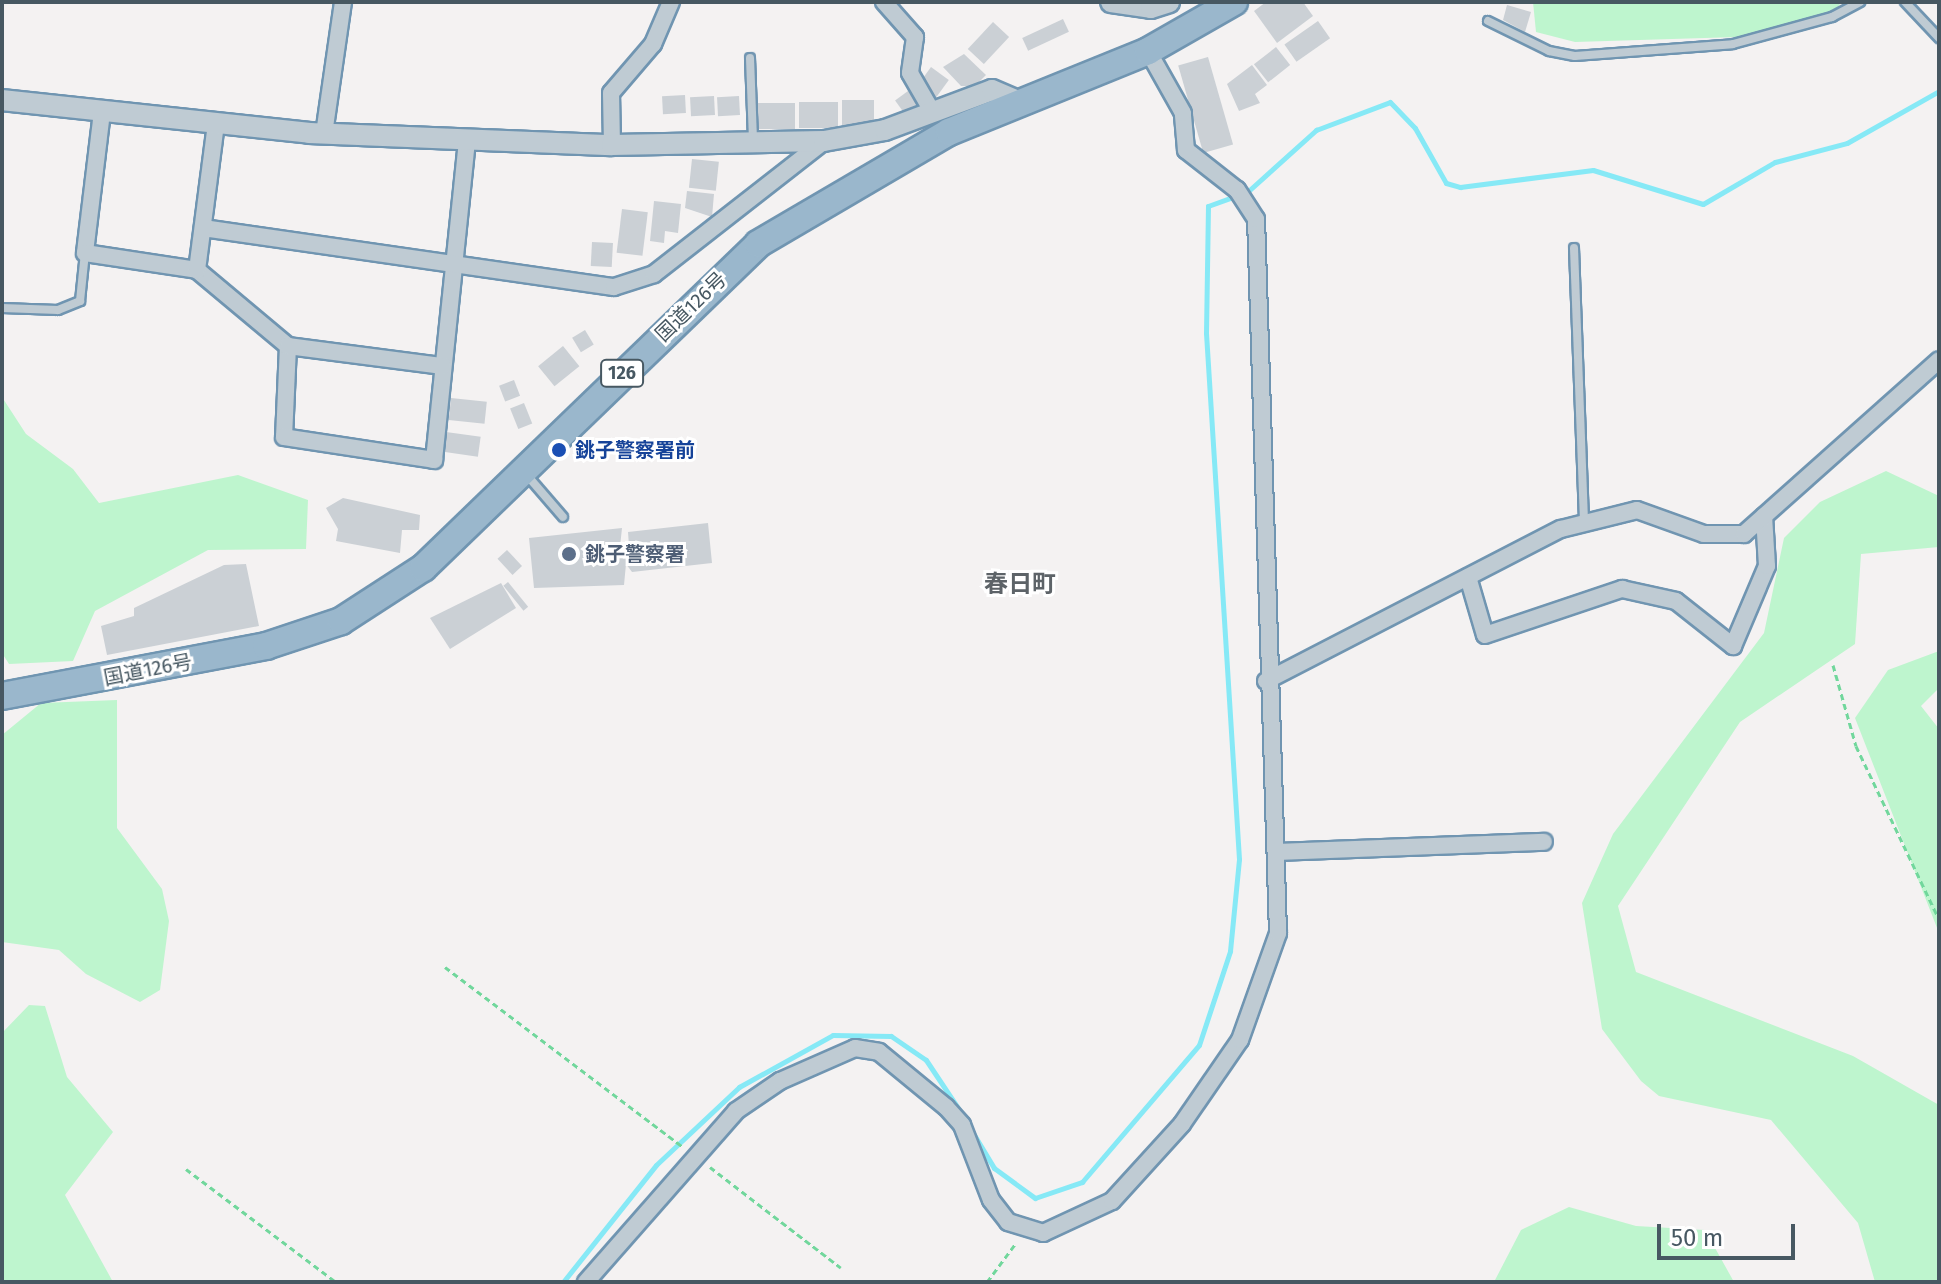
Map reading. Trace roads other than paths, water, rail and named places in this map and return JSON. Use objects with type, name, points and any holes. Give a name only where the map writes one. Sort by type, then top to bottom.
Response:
[{"type":"highway","name":"国道126号","points":[[2,696],[266,646],[341,621],[423,568],[758,244],[879,168],[1016,100],[1148,51],[1234,2]]},
{"type":"street","points":[[324,134],[343,2]]},
{"type":"street","points":[[612,145],[611,93],[653,44],[671,2]]},
{"type":"street","points":[[884,2],[915,37],[910,73],[933,113]]},
{"type":"street","points":[[1111,2],[1151,8],[1169,2]]},
{"type":"street","points":[[586,1282],[694,1154],[780,1081],[855,1048],[879,1052],[962,1125],[991,1200],[1026,1230],[1066,1226],[1112,1201],[1213,1084],[1276,953],[1278,852],[1266,681],[1256,219],[1237,190],[1186,150],[1183,113],[1148,51]]},
{"type":"street","points":[[2,100],[324,134],[612,145],[824,141],[933,113],[992,90],[1016,100]]},
{"type":"street","points":[[102,112],[85,253],[197,270],[288,346],[443,366]]},
{"type":"street","points":[[197,270],[216,124]]},
{"type":"street","points":[[288,346],[284,437],[434,460],[451,264],[467,141]]},
{"type":"street","points":[[203,228],[614,287],[654,274],[824,141]]},
{"type":"street","points":[[1266,681],[1468,577],[1584,524],[1637,510],[1704,534],[1744,534],[1939,360]]},
{"type":"street","points":[[1468,577],[1485,635],[1622,589],[1676,601],[1733,646],[1767,566],[1764,516]]},
{"type":"street","points":[[1278,852],[1544,842]]},
{"type":"lane","points":[[1488,21],[1575,56],[1733,44],[1832,17],[1860,2]]},
{"type":"lane","points":[[1905,2],[1939,38]]},
{"type":"lane","points":[[750,58],[754,142]]},
{"type":"lane","points":[[1574,248],[1584,524]]},
{"type":"lane","points":[[2,308],[58,310],[80,301],[85,253]]},
{"type":"lane","points":[[521,470],[563,517]]},
{"type":"waterway","points":[[1245,194],[1316,130],[1390,102],[1415,128],[1446,183],[1460,187],[1593,170],[1703,204],[1775,162],[1847,143],[1939,91]]},
{"type":"waterway","points":[[973,1133],[994,1168],[1035,1198],[1082,1182],[1199,1045],[1230,951],[1239,859],[1206,333],[1208,206],[1235,196]]},
{"type":"waterway","points":[[563,1282],[656,1165],[739,1087],[833,1035],[891,1036],[926,1060],[962,1114]]},
{"type":"place","name":"銚子警察署前","points":[[559,450]]},
{"type":"place","name":"銚子警察署","points":[[569,554]]},
{"type":"district","name":"春日町","points":[[1020,585]]}]
